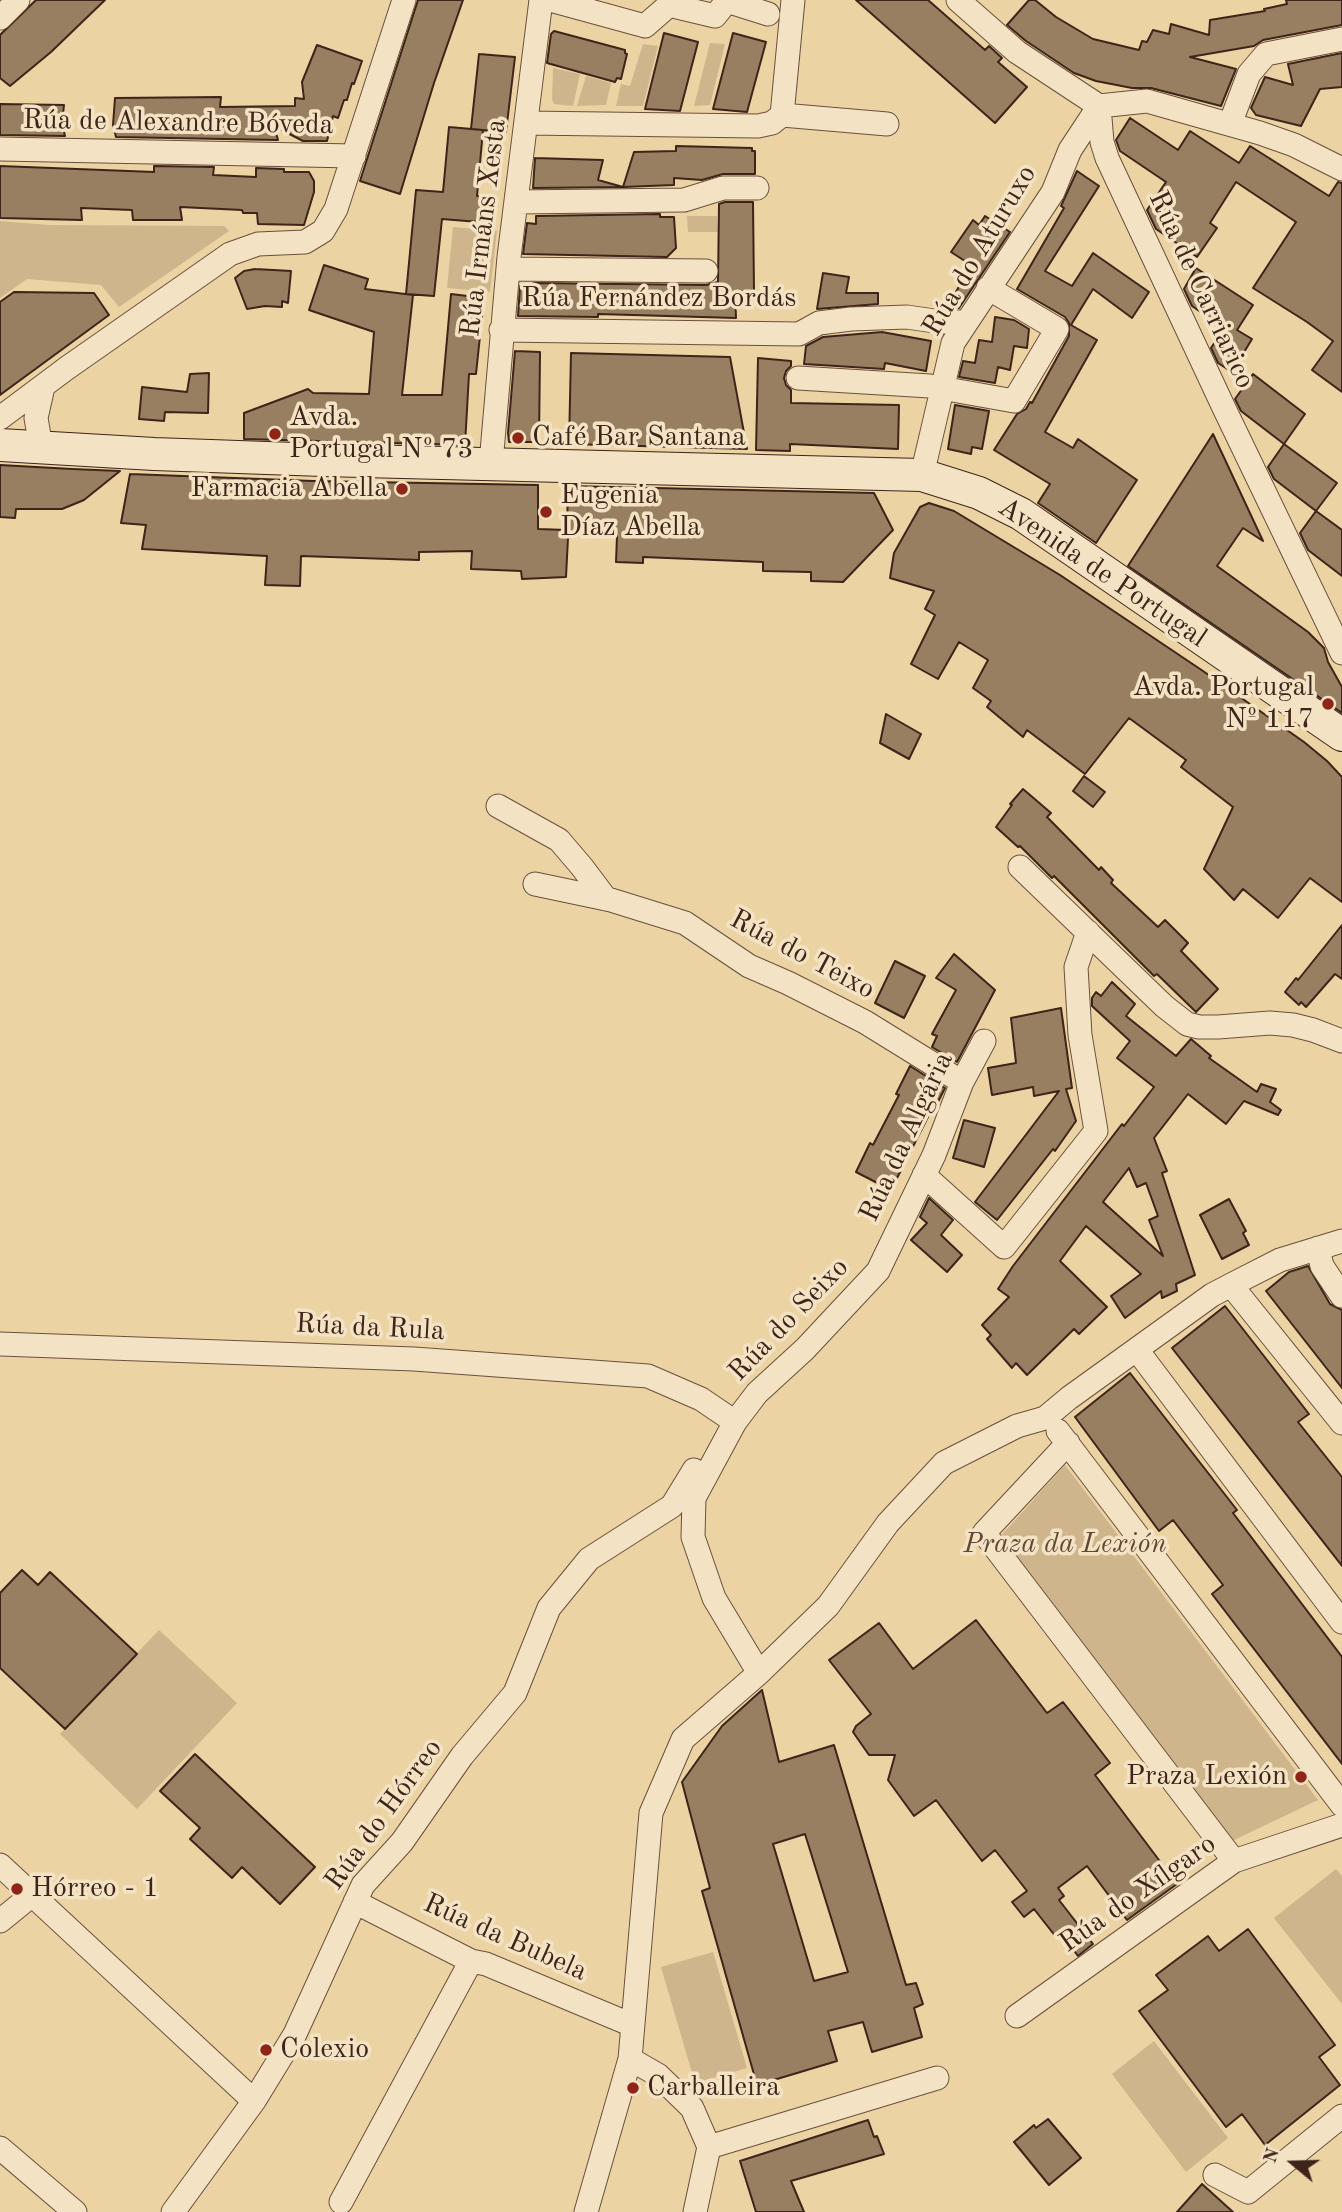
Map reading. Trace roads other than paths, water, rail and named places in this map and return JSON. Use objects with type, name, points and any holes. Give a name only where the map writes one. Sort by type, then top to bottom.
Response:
[{"type":"street","points":[[0,18],[18,0]]},
{"type":"street","points":[[5,428],[43,387],[230,254],[258,244],[305,242],[314,238],[331,221],[404,0]]},
{"type":"street","name":"Rúa Irmáns Xesta","points":[[491,463],[501,330],[541,0]]},
{"type":"street","points":[[550,0],[645,26],[669,5],[715,16],[727,1],[768,13]]},
{"type":"street","points":[[782,115],[793,0]]},
{"type":"street","points":[[958,0],[1017,52],[1098,106],[1147,101],[1230,124],[1341,164]]},
{"type":"street","points":[[1230,124],[1249,74],[1266,54],[1342,39]]},
{"type":"street","name":"Rúa do Aturuxo","points":[[922,475],[953,343],[1053,192],[1070,150],[1098,106]]},
{"type":"street","name":"Rúa de Carriarico","points":[[1098,106],[1102,142],[1107,158],[1342,653]]},
{"type":"street","points":[[526,123],[758,126],[772,122],[782,115],[887,124]]},
{"type":"street","name":"Rúa de Alexandre Bóveda","points":[[0,149],[354,156]]},
{"type":"street","points":[[516,202],[684,200],[723,188],[757,188]]},
{"type":"street","points":[[508,269],[706,271]]},
{"type":"street","points":[[798,378],[930,386],[1014,401],[1057,329],[988,288]]},
{"type":"street","name":"Rúa Fernández Bordás","points":[[501,330],[799,334],[819,323],[851,318],[907,317],[966,322]]},
{"type":"street","points":[[942,322],[950,330],[953,343]]},
{"type":"street","points":[[41,447],[36,418],[43,387]]},
{"type":"street","name":"Avenida de Portugal","points":[[5,428],[41,447],[154,454],[922,475],[967,488],[1021,514],[1342,735]]},
{"type":"street","points":[[498,806],[559,840],[606,899]]},
{"type":"street","points":[[1020,867],[1164,1006],[1187,1024],[1199,1027],[1270,1023],[1293,1025],[1342,1041]]},
{"type":"street","name":"Rúa do Teixo","points":[[535,884],[606,899],[685,923],[749,966],[865,1022],[962,1082]]},
{"type":"street","points":[[924,1175],[1004,1247],[1096,1131],[1080,1035],[1076,967],[1088,932]]},
{"type":"street","name":"Rúa da Algária","points":[[884,1258],[924,1175],[962,1082],[984,1041]]},
{"type":"street","points":[[586,2212],[630,2059],[651,1813],[683,1739],[759,1673],[828,1606],[888,1523],[944,1463],[1017,1426],[1045,1418],[1212,1295],[1280,1260],[1342,1241]]},
{"type":"street","points":[[1318,1248],[1322,1266],[1342,1296]]},
{"type":"street","name":"Rúa do Seixo","points":[[683,1489],[730,1420],[806,1349],[878,1271],[884,1258]]},
{"type":"street","points":[[1231,1285],[1342,1423]]},
{"type":"street","name":"Rúa da Rula","points":[[0,1344],[414,1359],[648,1376],[701,1399],[730,1420]]},
{"type":"street","points":[[1137,1350],[1342,1622]]},
{"type":"street","points":[[1045,1418],[1068,1443],[1342,1805]]},
{"type":"street","name":"Rúa do Seixo","points":[[730,1420],[694,1497],[693,1537],[714,1598],[759,1673]]},
{"type":"street","points":[[1068,1443],[984,1533],[1234,1861]]},
{"type":"street","name":"Rúa do Hórreo","points":[[173,2212],[254,2101],[295,2034],[363,1885],[402,1842],[462,1756],[515,1693],[549,1608],[589,1559],[672,1506],[683,1489]]},
{"type":"street","name":"Rúa do Xílgaro","points":[[1017,2016],[1234,1861],[1342,1825]]},
{"type":"street","points":[[0,1865],[254,2101]]},
{"type":"street","points":[[0,1922],[32,1895]]},
{"type":"street","name":"Rúa da Bubela","points":[[355,1902],[471,1961],[486,1964],[632,2025]]},
{"type":"street","points":[[341,2202],[471,1961]]},
{"type":"street","points":[[630,2059],[658,2074],[692,2108],[709,2147],[695,2212]]},
{"type":"street","points":[[709,2147],[937,2078]]},
{"type":"street","points":[[1215,2175],[1248,2192],[1342,2116]]},
{"type":"street","points":[[0,2148],[75,2212]]},
{"type":"place","name":"Avda. Portugal Nº 73","points":[[275,434]]},
{"type":"place","name":"Café Bar Santana","points":[[518,438]]},
{"type":"place","name":"Farmacia Abella","points":[[402,489]]},
{"type":"place","name":"Eugenia Díaz Abella","points":[[546,512]]},
{"type":"place","name":"Avda. Portugal Nº 117","points":[[1328,704]]},
{"type":"place","name":"Praza Lexión","points":[[1301,1777]]},
{"type":"place","name":"Hórreo - 1","points":[[17,1889]]},
{"type":"place","name":"Colexio","points":[[266,2050]]},
{"type":"place","name":"Carballeira","points":[[633,2088]]},
{"type":"park label","name":"Praza da Lexión","points":[[1065,1545]]}]
